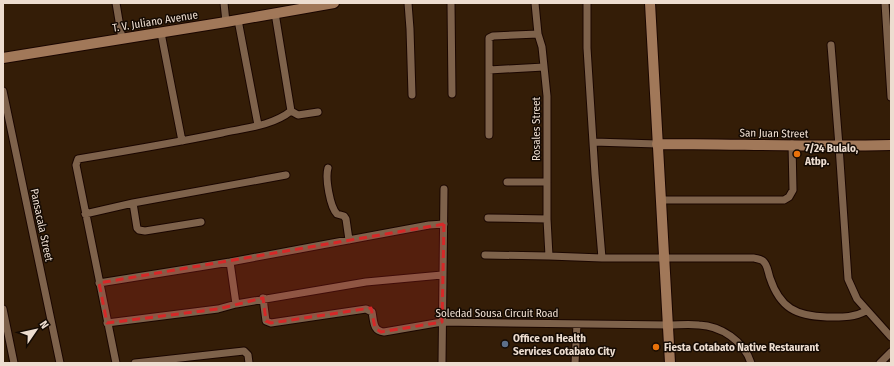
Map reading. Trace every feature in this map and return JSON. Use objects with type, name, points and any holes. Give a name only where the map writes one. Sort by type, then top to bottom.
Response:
[{"type":"main road","name":"T. V. Juliano Avenue","points":[[3,58],[161,33],[334,3]]},
{"type":"main road","points":[[650,3],[670,363]]},
{"type":"main road","name":"San Juan Street","points":[[657,144],[792,144],[839,146],[891,145]]},
{"type":"street","points":[[116,3],[122,39]]},
{"type":"street","points":[[224,3],[226,22]]},
{"type":"street","points":[[408,3],[412,95]]},
{"type":"street","points":[[451,3],[452,94]]},
{"type":"street","name":"Rosales Street","points":[[535,3],[538,34],[542,47],[547,96],[547,220],[549,256]]},
{"type":"street","points":[[586,3],[587,48],[602,258]]},
{"type":"street","points":[[885,3],[891,97]]},
{"type":"street","points":[[275,13],[291,111],[298,116],[318,112]]},
{"type":"street","points":[[238,20],[258,125]]},
{"type":"street","points":[[161,33],[182,141]]},
{"type":"street","points":[[489,135],[489,38],[492,36],[538,34]]},
{"type":"street","points":[[831,45],[848,279],[857,299],[866,311],[891,337]]},
{"type":"street","points":[[489,70],[544,67]]},
{"type":"street","name":"Pansacala Street","points":[[3,91],[60,363]]},
{"type":"street","points":[[116,363],[85,214],[76,165],[78,159],[182,141],[258,125],[283,118],[291,111]]},
{"type":"street","points":[[594,142],[657,144]]},
{"type":"street","points":[[661,200],[784,200],[789,197],[793,190],[792,144]]},
{"type":"street","points":[[328,168],[328,184],[334,211],[337,214],[344,216],[346,219],[349,240]]},
{"type":"street","points":[[85,214],[133,203],[286,174]]},
{"type":"street","points":[[507,182],[547,182]]},
{"type":"street","points":[[442,363],[444,189]]},
{"type":"street","points":[[133,203],[137,228],[139,230],[145,231],[201,222]]},
{"type":"street","points":[[488,218],[547,220]]},
{"type":"street","points":[[99,283],[230,262],[429,225],[444,224]]},
{"type":"street","points":[[485,255],[602,258],[754,258],[764,261],[774,287],[782,301],[796,312],[815,316],[846,317],[854,316],[866,311]]},
{"type":"street","points":[[230,262],[236,304]]},
{"type":"street","points":[[107,323],[218,309],[263,298],[366,282],[442,275]]},
{"type":"street","name":"Soledad Sousa Circuit Road","points":[[263,298],[266,321],[271,323],[366,309],[372,312],[375,328],[381,332],[442,322],[710,326],[735,339],[743,348],[751,363]]},
{"type":"street","points":[[3,309],[14,363]]},
{"type":"street","points":[[575,363],[577,324]]},
{"type":"street","points":[[135,363],[244,351],[248,355],[250,363]]},
{"type":"street","points":[[880,363],[891,352]]},
{"type":"highlighted area","points":[[444,224],[442,322],[381,332],[375,328],[371,308],[271,323],[266,321],[263,298],[218,309],[107,323],[99,283]]},
{"type":"place","name":"7/24 Bulalo, Atbp.","points":[[797,154]]},
{"type":"place","name":"Office on Health Services Cotabato City","points":[[505,344]]},
{"type":"place","name":"Fiesta Cotabato Native Restaurant","points":[[656,347]]}]
